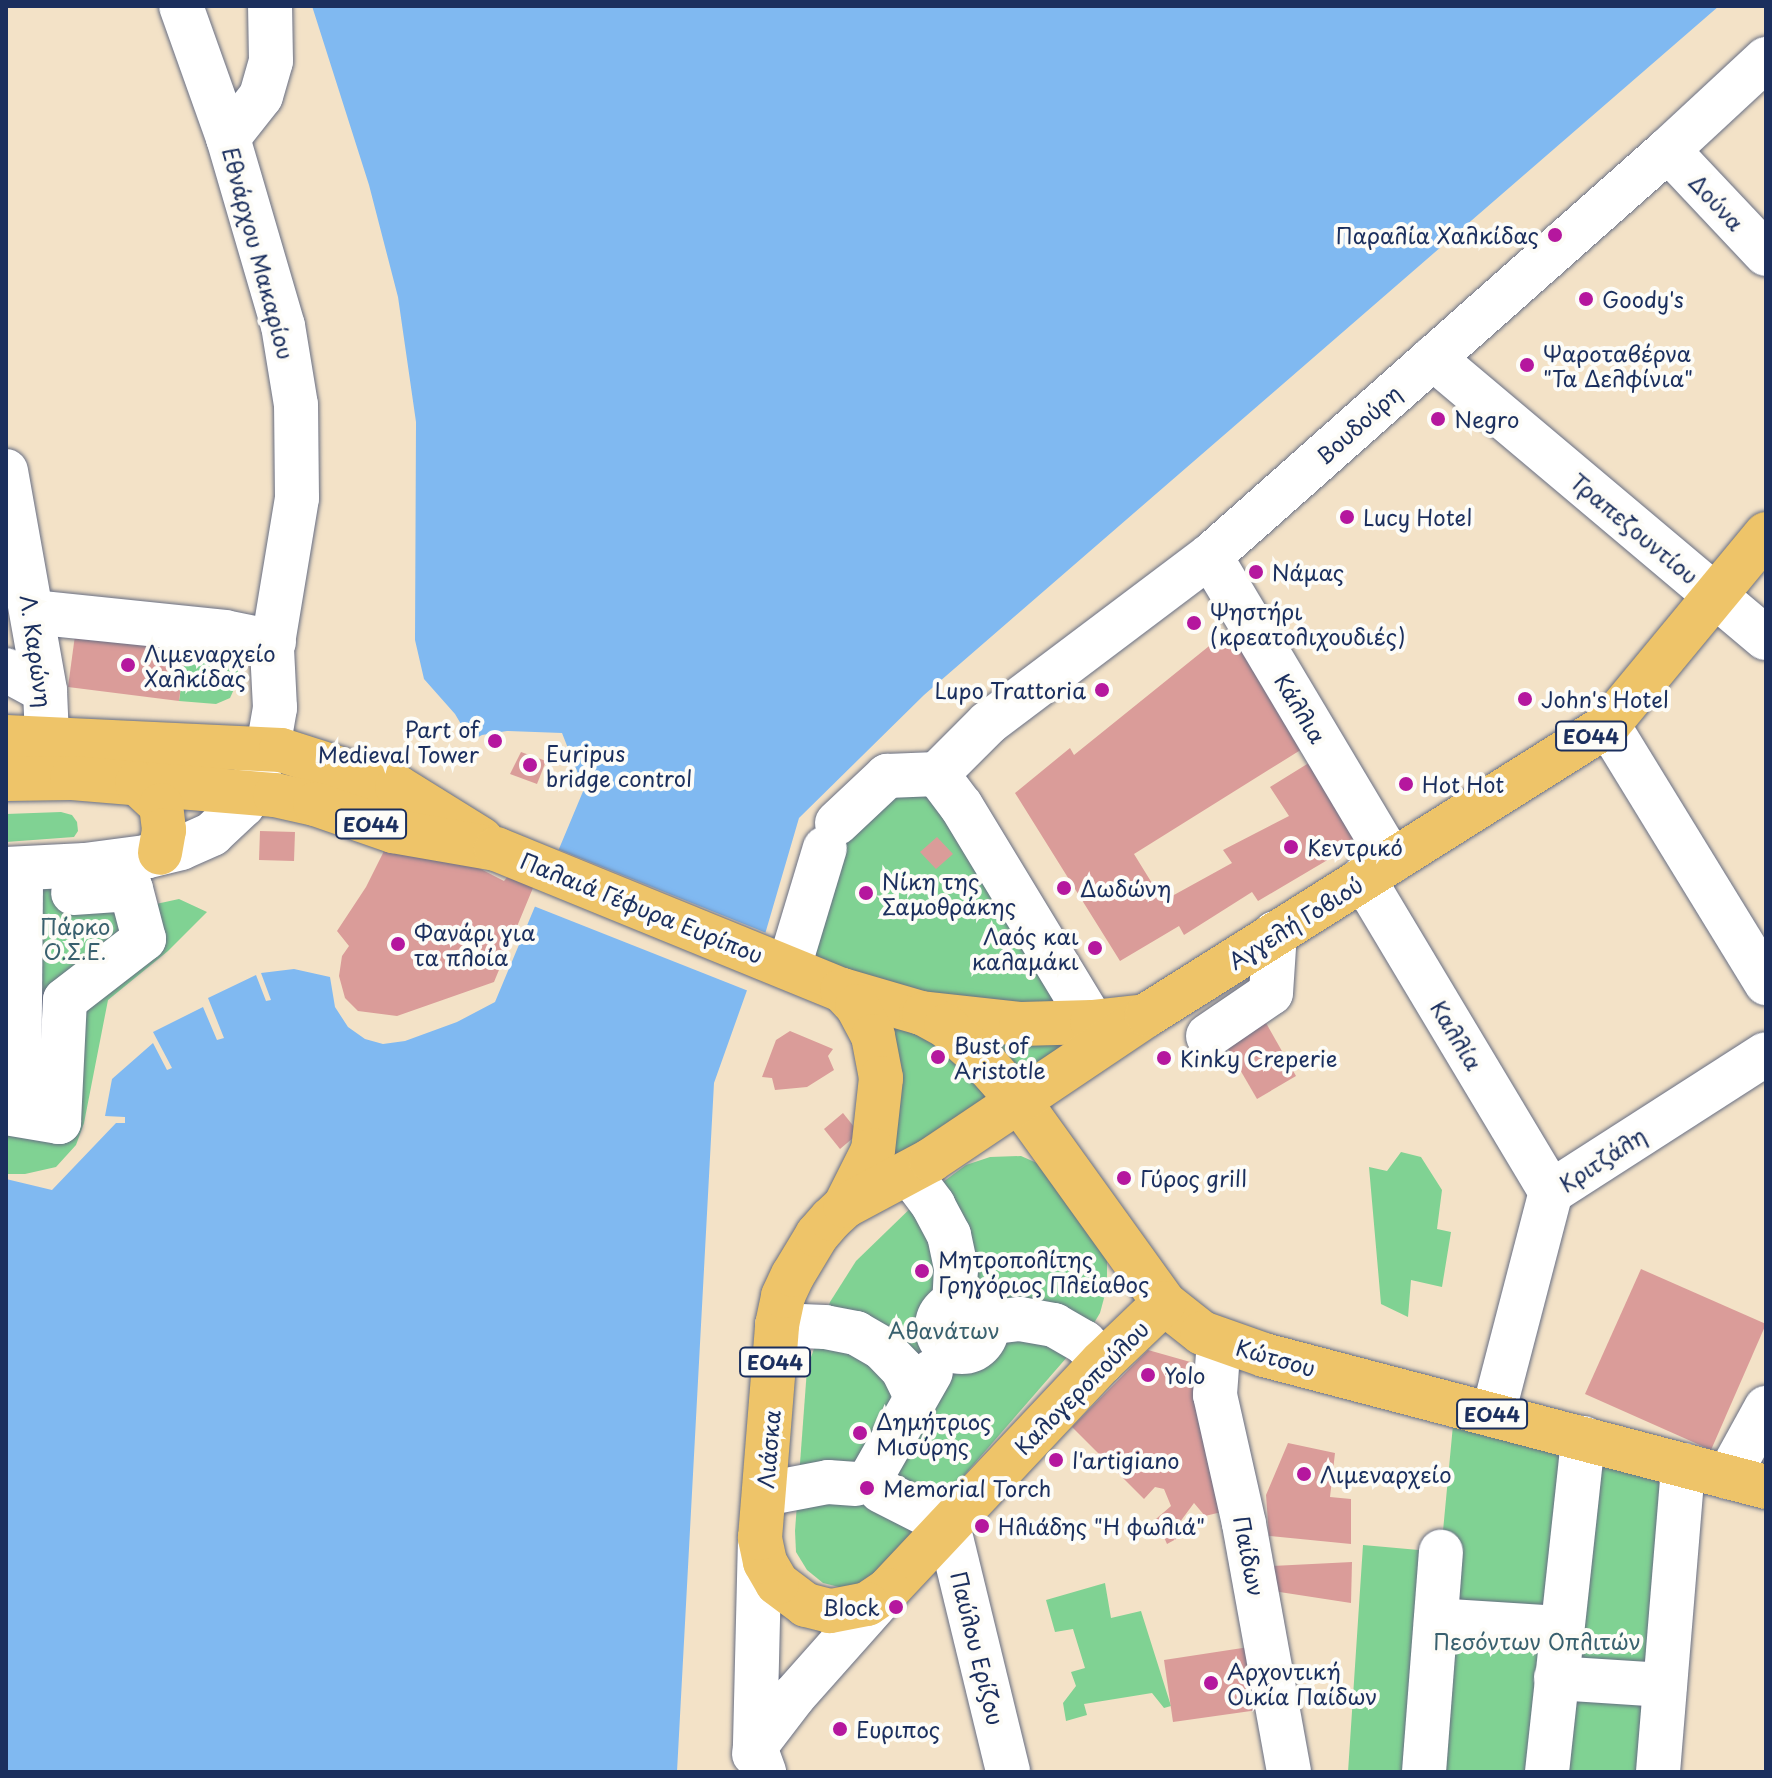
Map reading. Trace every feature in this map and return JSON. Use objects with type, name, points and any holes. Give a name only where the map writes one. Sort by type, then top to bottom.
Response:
[{"type":"main road","name":"Αγγελή Γοβιού","points":[[1019,1101],[1275,933],[1608,725],[1766,534]]},
{"type":"main road","name":"ΕΟ44","points":[[27,737],[253,746],[297,753],[397,787],[446,814],[502,851]]},
{"type":"main road","name":"ΕΟ44","points":[[6,779],[137,783],[248,792],[315,804],[393,831],[502,851]]},
{"type":"main road","points":[[137,783],[161,805],[164,830],[160,853]]},
{"type":"main road","name":"Παλαιά Γέφυρα Ευρίπου","points":[[502,851],[782,964]]},
{"type":"main road","name":"ΕΟ44","points":[[782,964],[855,1007],[1021,1024],[1092,1022],[1147,1015]]},
{"type":"main road","name":"ΕΟ44","points":[[845,1206],[868,1161],[878,1125],[879,1056],[855,1007]]},
{"type":"main road","name":"Κώτσου","points":[[921,1013],[946,1026],[978,1055],[1019,1101],[1164,1303],[1195,1328],[1219,1340],[1264,1355],[1747,1482]]},
{"type":"main road","name":"Λιάσκα","points":[[760,1538],[777,1325],[783,1296],[798,1265],[817,1235],[845,1206],[910,1174],[1019,1101]]},
{"type":"main road","name":"Καλογεροπούλου","points":[[760,1538],[765,1562],[777,1583],[806,1605],[843,1611],[867,1604],[888,1590],[1102,1362],[1164,1303]]},
{"type":"street","points":[[228,138],[261,96],[271,61],[270,6]]},
{"type":"street","name":"Εθνάρχου Μακαρίου","points":[[16,878],[160,853],[190,844],[226,825],[236,815],[248,792],[253,746],[275,708],[273,646],[297,498],[296,405],[283,326],[188,8]]},
{"type":"street","name":"Βουδούρη","points":[[937,774],[988,723],[1210,556],[1668,150],[1766,59]]},
{"type":"street","name":"Δούνα","points":[[1668,150],[1766,254]]},
{"type":"street","name":"Τραπεζουντίου","points":[[1433,358],[1766,638]]},
{"type":"street","name":"Λ. Καρώνη","points":[[6,471],[45,691],[27,737]]},
{"type":"street","name":"Κάλλια","points":[[1210,556],[1254,630],[1378,870]]},
{"type":"street","points":[[32,612],[225,632],[273,646]]},
{"type":"street","points":[[6,670],[45,691]]},
{"type":"street","points":[[1608,725],[1766,983]]},
{"type":"street","points":[[782,964],[831,836],[887,776],[937,774],[961,806],[1092,1022]]},
{"type":"street","name":"Καλλία","points":[[1378,870],[1551,1192]]},
{"type":"street","points":[[16,878],[131,889],[144,939],[65,1000],[59,1122],[12,1114],[16,878]]},
{"type":"street","points":[[1208,1036],[1271,993],[1275,933]]},
{"type":"street","name":"Κριτζάλη","points":[[1493,1414],[1551,1192],[1766,1054]]},
{"type":"street","points":[[910,1174],[933,1205],[949,1235],[970,1313]]},
{"type":"street","points":[[870,1483],[946,1346],[936,1325],[942,1312],[1054,1325],[1084,1342],[1102,1362]]},
{"type":"street","points":[[777,1325],[825,1327],[856,1333],[882,1348],[903,1370],[909,1411]]},
{"type":"street","name":"Παίδων","points":[[1219,1340],[1215,1395],[1244,1524],[1289,1772]]},
{"type":"street","points":[[1747,1482],[1766,1408]]},
{"type":"street","points":[[1547,1772],[1583,1438]]},
{"type":"street","points":[[1658,1772],[1683,1465]]},
{"type":"street","points":[[765,1494],[828,1482],[870,1483],[948,1525]]},
{"type":"street","name":"Παύλου Ερίζου","points":[[948,1525],[1008,1772]]},
{"type":"street","name":"Λιάσκα","points":[[757,1764],[760,1538]]},
{"type":"street","points":[[1424,1772],[1441,1552]]},
{"type":"street","points":[[757,1764],[794,1696],[888,1590]]},
{"type":"street","points":[[1436,1620],[1561,1628]]},
{"type":"street","points":[[1556,1678],[1665,1685]]},
{"type":"green space","points":[[187,643],[231,651],[236,658],[239,678],[230,698],[216,704],[179,701]]},
{"type":"green space","points":[[937,774],[1094,1050],[845,1206],[879,1056],[789,967],[837,823]]},
{"type":"green space","points":[[61,812],[72,815],[77,822],[78,831],[74,837],[6,842],[6,814]]},
{"type":"green space","name":"Πάρκο Ο.Σ.Ε.","points":[[145,857],[156,904],[179,899],[207,912],[168,951],[108,1000],[84,1123],[76,1145],[56,1167],[25,1174],[6,1174],[6,869]]},
{"type":"green space","points":[[1401,1152],[1421,1157],[1442,1190],[1437,1229],[1451,1232],[1442,1287],[1411,1280],[1408,1317],[1381,1304],[1369,1167],[1387,1171]]},
{"type":"green space","name":"Αθανάτων","points":[[1021,1156],[1046,1167],[1107,1257],[1107,1287],[1100,1313],[1088,1333],[881,1571],[864,1584],[843,1588],[823,1583],[807,1570],[796,1552],[795,1531],[807,1369],[830,1302],[856,1261],[920,1199],[966,1165],[990,1157]]},
{"type":"green space","name":"Πεσόντων Οπλιτών","points":[[1455,1404],[1683,1465],[1658,1772],[1348,1772],[1363,1545],[1441,1552]]},
{"type":"green space","points":[[1105,1583],[1111,1618],[1141,1611],[1171,1706],[1164,1708],[1152,1693],[1084,1704],[1087,1715],[1066,1721],[1063,1703],[1076,1686],[1071,1672],[1085,1668],[1073,1629],[1055,1632],[1046,1600]]},
{"type":"water","points":[[312,6],[1719,6],[924,695],[799,818],[756,965],[714,1083],[677,1772],[6,1772],[6,1179],[52,1190],[116,1123],[125,1123],[125,1117],[105,1116],[112,1079],[153,1043],[167,1070],[172,1068],[153,1032],[203,1007],[217,1040],[224,1038],[208,998],[256,975],[266,1001],[271,1000],[261,973],[294,969],[330,977],[335,1007],[348,1027],[365,1039],[383,1044],[405,1041],[457,1022],[495,1002],[584,789],[562,733],[507,731],[482,735],[471,741],[455,714],[424,679],[415,640],[416,422],[398,297],[369,185]]},
{"type":"pier","points":[[555,848],[769,934],[751,992],[531,905]]},
{"type":"building","name":"Λιμεναρχείο Χαλκίδας","points":[[76,628],[187,643],[179,701],[68,687]]},
{"type":"building","points":[[1229,630],[1307,746],[1134,854],[1163,901],[1232,863],[1223,850],[1289,816],[1270,787],[1312,761],[1363,839],[1258,901],[1252,892],[1184,935],[1179,926],[1120,961],[1015,793],[1070,748],[1074,755]]},
{"type":"building","name":"Euripus bridge control","points":[[521,752],[546,761],[537,784],[510,774]]},
{"type":"building","points":[[260,831],[295,832],[294,861],[259,860]]},
{"type":"building","points":[[937,837],[953,854],[936,869],[920,852]]},
{"type":"building","points":[[386,847],[469,863],[504,881],[510,874],[535,883],[494,982],[397,1016],[358,1011],[345,998],[339,976],[342,956],[349,946],[337,931],[366,887]]},
{"type":"building","points":[[1253,1000],[1296,1076],[1257,1099],[1213,1023]]},
{"type":"building","points":[[790,1031],[833,1049],[828,1056],[834,1070],[807,1087],[775,1090],[772,1078],[762,1077],[776,1040]]},
{"type":"building","points":[[843,1113],[859,1133],[840,1149],[824,1129]]},
{"type":"building","points":[[1641,1269],[1766,1324],[1711,1450],[1585,1394]]},
{"type":"building","points":[[1148,1350],[1201,1365],[1234,1509],[1205,1516],[1194,1503],[1180,1522],[1187,1533],[1167,1544],[1156,1519],[1171,1506],[1164,1489],[1155,1487],[1144,1499],[1072,1427]]},
{"type":"building","name":"Λιμεναρχείο","points":[[1288,1443],[1335,1453],[1330,1497],[1351,1499],[1351,1544],[1269,1536],[1266,1495]]},
{"type":"building","points":[[1352,1562],[1351,1603],[1273,1591],[1272,1566]]},
{"type":"building","name":"Αρχοντική Οικία Παίδων","points":[[1249,1647],[1258,1710],[1173,1722],[1164,1660]]},
{"type":"place","name":"Παραλία Χαλκίδας","points":[[1555,235]]},
{"type":"place","name":"Goody's","points":[[1586,299]]},
{"type":"place","name":"Ψαροταβέρνα \"Τα Δελφίνια\"","points":[[1527,365]]},
{"type":"place","name":"Negro","points":[[1438,419]]},
{"type":"place","name":"Lucy Hotel","points":[[1347,517]]},
{"type":"place","name":"Νάμας","points":[[1256,572]]},
{"type":"place","name":"Ψηστήρι (κρεατολιχουδιές)","points":[[1194,623]]},
{"type":"place","name":"Λιμεναρχείο Χαλκίδας","points":[[128,665]]},
{"type":"place","name":"Lupo Trattoria","points":[[1102,690]]},
{"type":"place","name":"John's Hotel","points":[[1525,699]]},
{"type":"place","name":"Part of Medieval Tower","points":[[495,741]]},
{"type":"place","name":"Euripus bridge control","points":[[530,765]]},
{"type":"place","name":"Hot Hot","points":[[1406,784]]},
{"type":"place","name":"Κεντρικό","points":[[1291,847]]},
{"type":"place","name":"Δωδώνη","points":[[1064,888]]},
{"type":"place","name":"Νίκη της Σαμοθράκης","points":[[866,893]]},
{"type":"place","name":"Φανάρι για τα πλοία","points":[[398,944]]},
{"type":"place","name":"Λαός και καλαμάκι","points":[[1095,948]]},
{"type":"place","name":"Bust of Aristotle","points":[[938,1057]]},
{"type":"place","name":"Kinky Creperie","points":[[1164,1058]]},
{"type":"place","name":"Γύρος grill","points":[[1124,1178]]},
{"type":"place","name":"Μητροπολίτης Γρηγόριος Πλείαθος","points":[[922,1271]]},
{"type":"place","name":"Yolo","points":[[1148,1375]]},
{"type":"place","name":"Δημήτριος Μισύρης","points":[[860,1433]]},
{"type":"place","name":"l'artigiano","points":[[1056,1460]]},
{"type":"place","name":"Λιμεναρχείο","points":[[1304,1474]]},
{"type":"place","name":"Memorial Torch","points":[[867,1488]]},
{"type":"place","name":"Ηλιάδης \"Η φωλιά\"","points":[[982,1526]]},
{"type":"place","name":"Block","points":[[896,1607]]},
{"type":"place","name":"Αρχοντική Οικία Παίδων","points":[[1211,1683]]},
{"type":"place","name":"Ευριπος","points":[[840,1729]]}]
